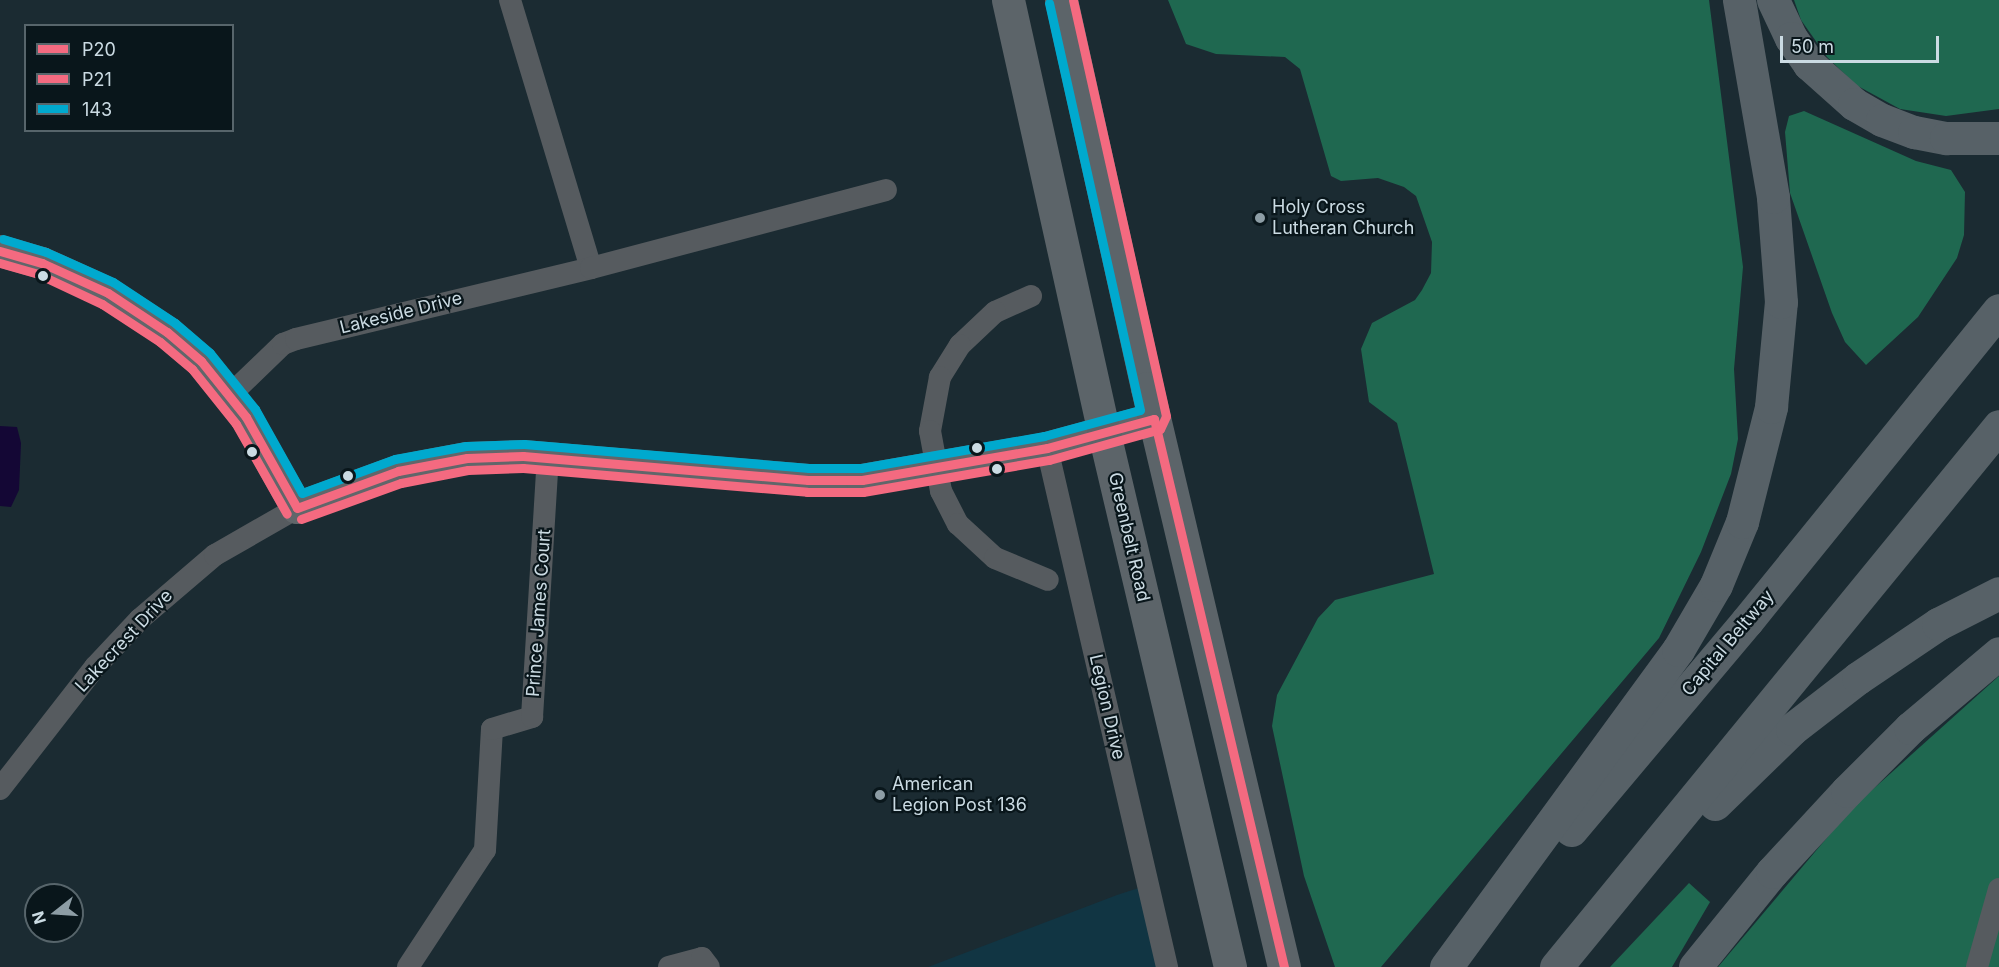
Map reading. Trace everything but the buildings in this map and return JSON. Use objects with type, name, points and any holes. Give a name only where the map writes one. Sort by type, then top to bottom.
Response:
[{"type":"highway","points":[[1447,967],[1678,650],[1716,585],[1742,522],[1771,406],[1781,302],[1773,197],[1739,0]]},
{"type":"highway","points":[[1773,0],[1791,38],[1809,64],[1854,104],[1882,120],[1914,132],[1946,138],[1999,138]]},
{"type":"highway","name":"Capital Beltway","points":[[1447,967],[1550,855],[1747,621],[1999,310]]},
{"type":"highway","points":[[1556,967],[1999,426]]},
{"type":"highway","points":[[1601,913],[1792,729],[1897,651],[1938,624],[1999,593]]},
{"type":"highway","points":[[1695,967],[1772,872],[1847,790],[1910,728],[1999,653]]},
{"type":"main road","name":"Greenbelt Road","points":[[1008,0],[1104,433],[1230,967]]},
{"type":"main road","points":[[1061,0],[1154,419],[1284,967]]},
{"type":"street","points":[[510,0],[591,268]]},
{"type":"street","name":"Lakeside Drive","points":[[230,395],[290,341],[591,268],[886,190]]},
{"type":"street","points":[[0,251],[75,277],[136,310],[201,361],[230,395],[267,451],[297,508]]},
{"type":"street","points":[[1031,296],[995,312],[977,326],[940,377],[930,418],[935,470],[948,508],[975,543],[1010,567],[1048,580]]},
{"type":"street","name":"Lakecrest Drive","points":[[0,789],[95,667],[140,619],[215,555],[297,508],[368,481],[447,460],[548,459],[808,480],[862,480],[935,470],[1047,448],[1154,419]]},
{"type":"street","name":"Legion Drive","points":[[1047,448],[1167,967]]},
{"type":"street","name":"Prince James Court","points":[[408,967],[485,850],[492,729],[532,717],[548,459]]},
{"type":"street","points":[[1977,967],[1999,889]]},
{"type":"street","points":[[669,967],[702,958],[709,967]]},
{"type":"shaded area","points":[[0,426],[17,427],[21,443],[19,490],[11,507],[0,506]]},
{"type":"shaded area","points":[[1148,885],[1167,967],[928,967],[1117,895]]},
{"type":"green space","points":[[1168,0],[1709,0],[1743,267],[1734,369],[1738,439],[1731,474],[1701,552],[1659,638],[1381,967],[1335,967],[1304,876],[1272,726],[1277,695],[1318,618],[1335,600],[1434,574],[1397,423],[1369,402],[1361,349],[1372,323],[1415,300],[1422,290],[1431,273],[1432,242],[1416,196],[1404,187],[1378,178],[1341,181],[1331,176],[1300,69],[1285,57],[1216,54],[1186,44]]},
{"type":"green space","points":[[1794,0],[1999,0],[1999,109],[1946,116],[1900,109],[1856,85],[1827,57],[1801,20]]},
{"type":"green space","points":[[1804,111],[1916,161],[1951,170],[1965,192],[1964,235],[1957,258],[1918,317],[1866,365],[1845,342],[1832,313],[1790,193],[1785,132],[1789,116]]},
{"type":"green space","points":[[1999,676],[1999,967],[1718,967],[1852,808]]},
{"type":"green space","points":[[1689,883],[1710,902],[1672,967],[1610,967]]},
{"type":"transit line","name":"P21","points":[[301,519],[401,483],[468,470],[523,468],[807,492],[863,492],[1049,460],[1160,429],[1166,416],[1073,0]]},
{"type":"transit line","name":"143","points":[[3,239],[46,252],[113,282],[175,323],[210,353],[255,409],[302,493],[395,459],[466,446],[524,444],[809,468],[861,468],[1044,436],[1140,410],[1049,3]]},
{"type":"transit line","name":"P20","points":[[0,251],[42,263],[108,293],[167,332],[201,361],[246,417],[297,508]]},
{"type":"transit line","name":"P21","points":[[0,263],[38,274],[102,304],[160,342],[192,369],[236,424],[287,514]]},
{"type":"transit line","name":"P20","points":[[297,508],[398,471],[467,458],[523,456],[808,480],[862,480],[1047,448],[1154,419],[1284,967]]},
{"type":"place","name":"Holy Cross Lutheran Church","points":[[1260,218]]},
{"type":"place","name":"American Legion Post 136","points":[[880,795]]}]
